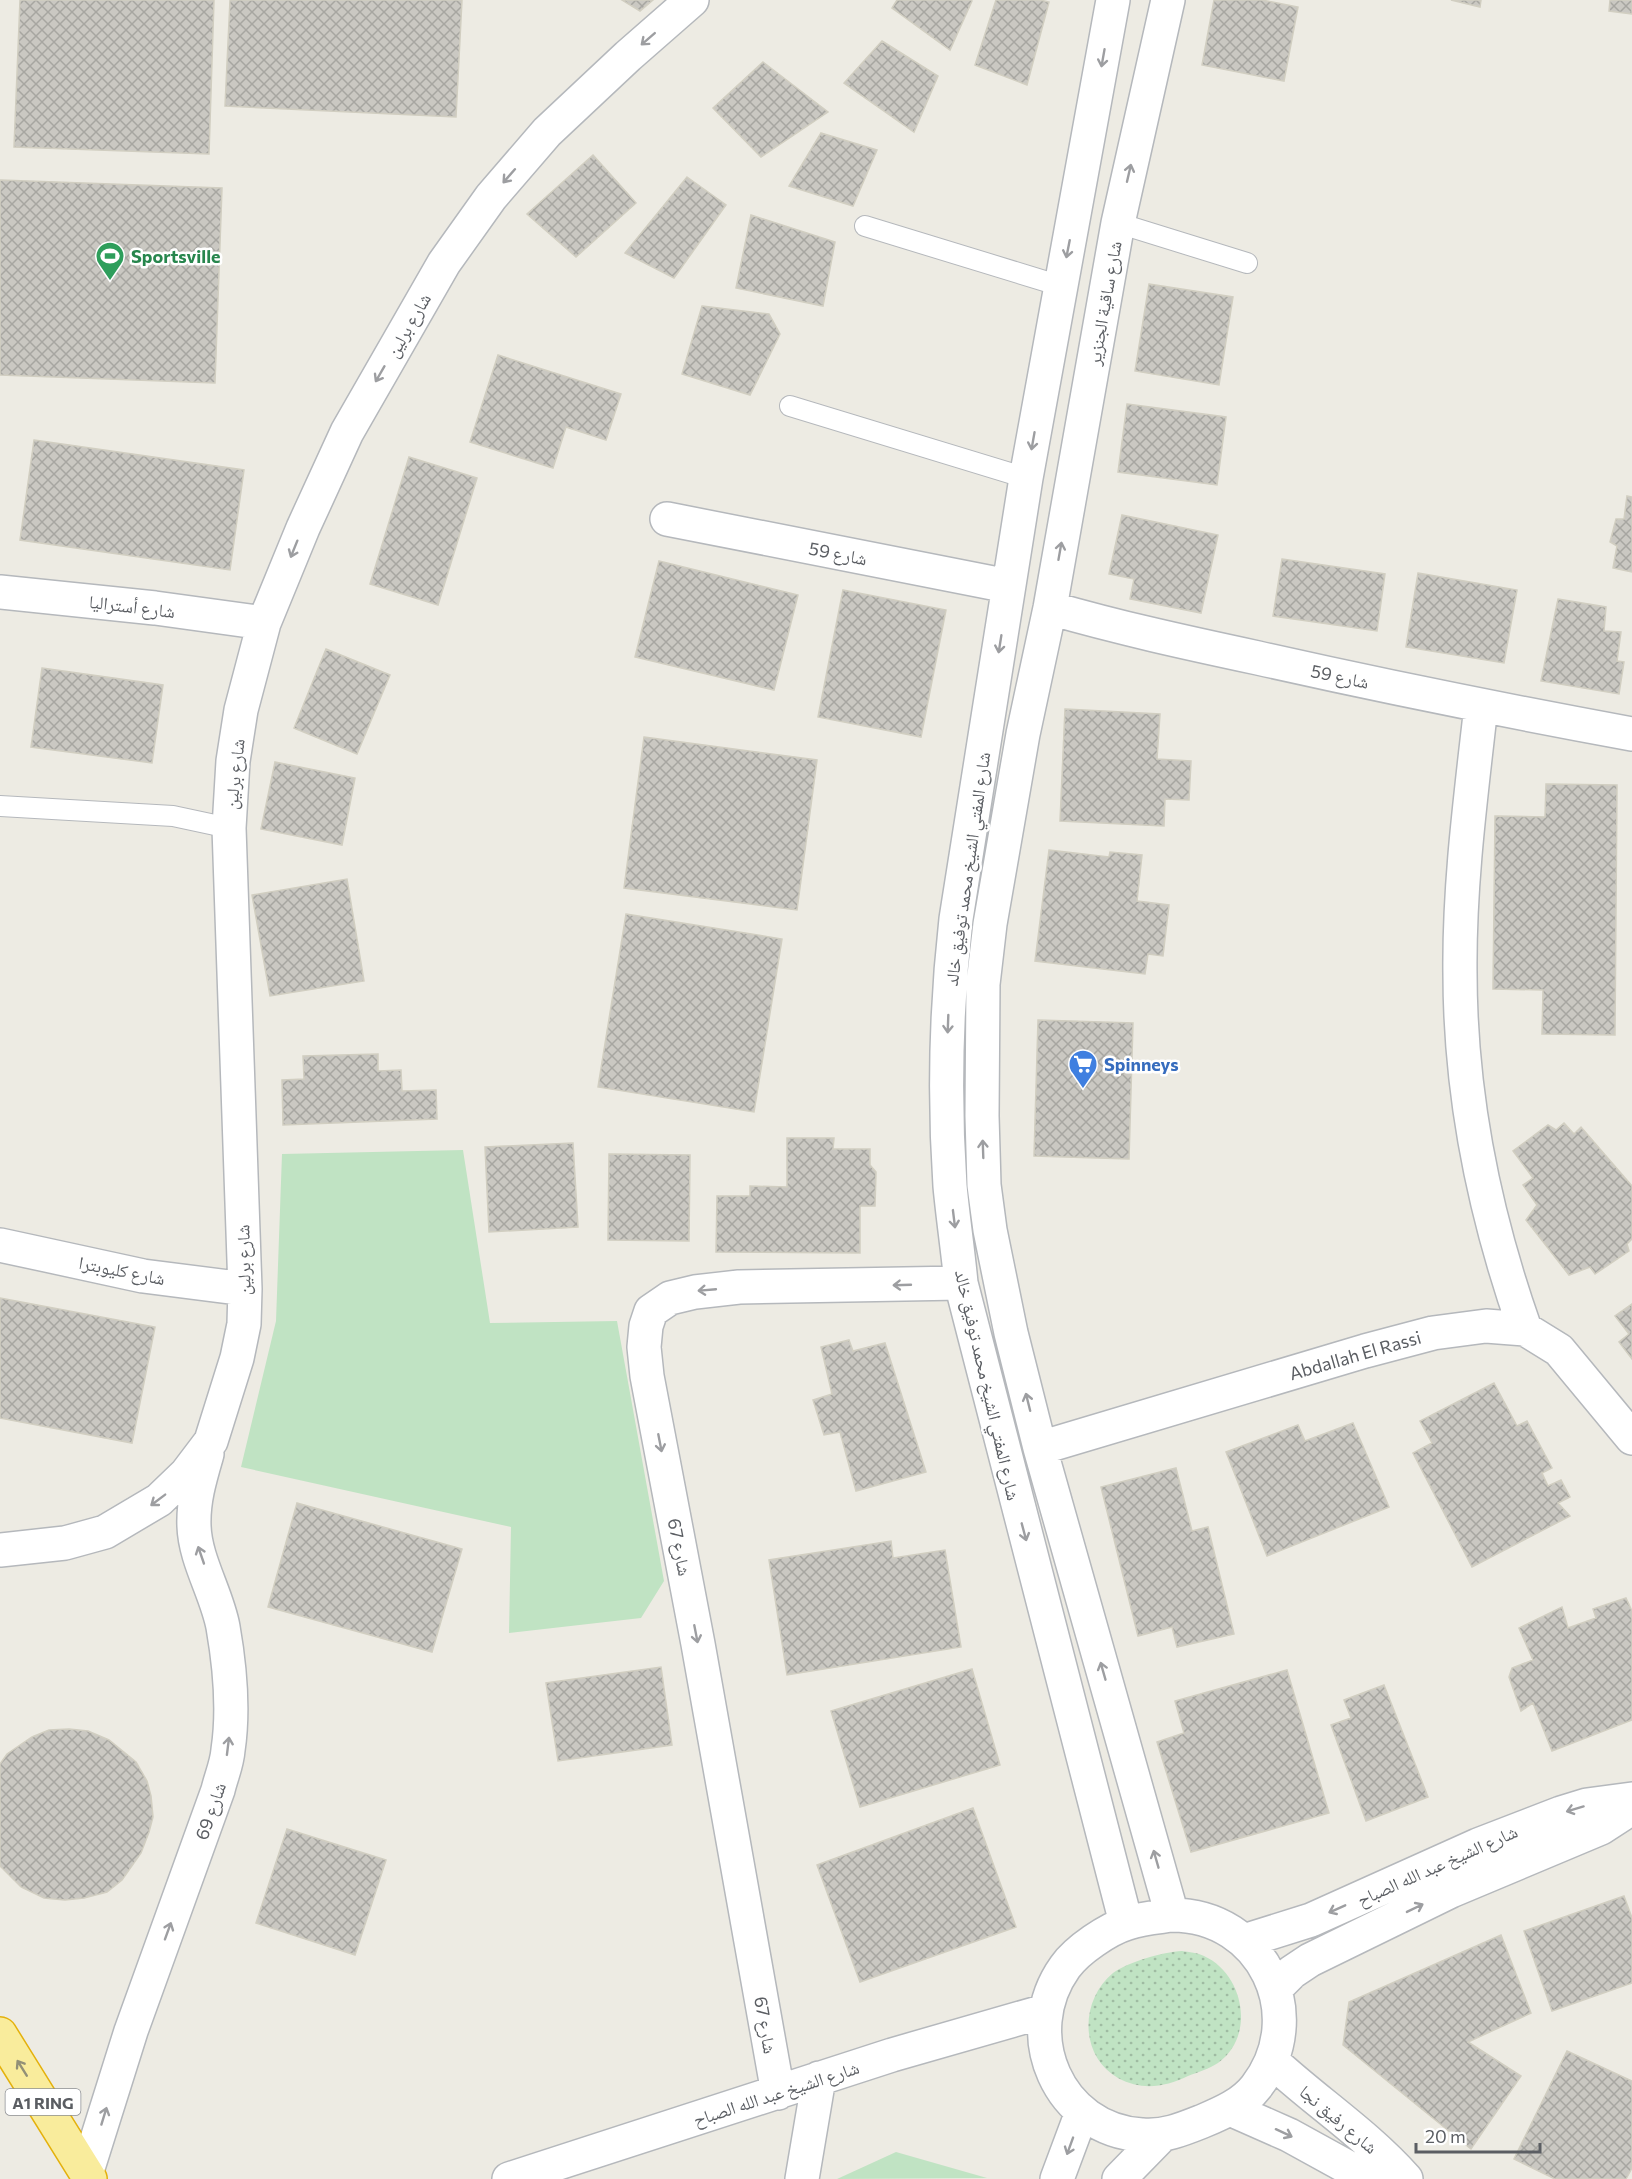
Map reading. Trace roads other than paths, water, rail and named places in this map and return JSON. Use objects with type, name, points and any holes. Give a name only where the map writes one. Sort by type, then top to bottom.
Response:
[{"type":"highway","name":"A1 RING","points":[[0,2034],[88,2175]]},
{"type":"street","name":"شارع برلين","points":[[0,1550],[65,1543],[105,1532],[159,1500],[186,1474],[211,1441],[237,1358],[244,1324],[245,1289],[229,828],[233,761],[241,710],[264,623],[346,432],[444,263],[491,197],[547,132],[692,0]]},
{"type":"street","points":[[1008,586],[1113,0]]},
{"type":"street","name":"شارع ساقية الجنزير","points":[[1050,608],[1118,223],[1168,0]]},
{"type":"street","name":"شارع 59","points":[[668,519],[1008,586]]},
{"type":"street","name":"شارع المفتي الشيخ محمد توفيق خالد","points":[[1008,586],[956,919],[949,979],[947,1117],[950,1187],[961,1283],[1126,1923]]},
{"type":"street","name":"شارع أستراليا","points":[[0,592],[154,608],[264,623]]},
{"type":"street","name":"شارع 59","points":[[1050,608],[1166,638],[1480,706],[1632,734]]},
{"type":"street","name":"شارع المفتي الشيخ محمد توفيق خالد","points":[[1050,608],[1023,734],[990,924],[983,996],[982,1116],[986,1196],[990,1230],[1011,1333],[1040,1448],[1172,1915]]},
{"type":"street","points":[[1480,706],[1463,867],[1460,974],[1467,1090],[1482,1172],[1507,1278],[1525,1329]]},
{"type":"street","name":"شارع كليوبترا","points":[[0,1245],[143,1276],[245,1289]]},
{"type":"street","name":"شارع 67","points":[[778,2093],[698,1644],[647,1376],[644,1347],[646,1326],[651,1311],[670,1298],[695,1292],[739,1287],[961,1283]]},
{"type":"street","name":"Abdallah El Rassi","points":[[1040,1448],[1354,1354],[1433,1333],[1486,1326],[1525,1329],[1559,1350],[1632,1438]]},
{"type":"street","name":"شارع 69","points":[[88,2175],[131,2031],[218,1790],[228,1753],[232,1716],[223,1625],[196,1543],[194,1527],[198,1485],[211,1441]]},
{"type":"street","points":[[1275,1989],[1310,1960],[1451,1891],[1601,1828],[1627,1811],[1632,1801]]},
{"type":"street","name":"شارع الشيخ عبد الله الصباح","points":[[1244,1941],[1311,1920],[1478,1845],[1561,1813],[1587,1804],[1632,1801]]},
{"type":"street","points":[[1172,1915],[1209,1920],[1232,1931],[1244,1941],[1271,1975],[1279,2003],[1280,2033],[1272,2061],[1255,2089],[1230,2109],[1174,2133],[1142,2136],[1110,2129],[1082,2112],[1061,2089],[1049,2064],[1044,2038],[1045,2011],[1053,1987],[1066,1965],[1084,1947],[1126,1923],[1172,1915]]},
{"type":"street","name":"شارع الشيخ عبد الله الصباح","points":[[509,2179],[892,2055],[1045,2011]]},
{"type":"street","name":"شارع رفيق نجا","points":[[1272,2061],[1307,2093],[1370,2143],[1406,2179]]},
{"type":"street","points":[[802,2179],[819,2078]]},
{"type":"street","points":[[1230,2109],[1289,2136],[1369,2179]]},
{"type":"street","points":[[1057,2179],[1082,2112]]},
{"type":"street","points":[[1119,2179],[1162,2134]]},
{"type":"lane","points":[[1118,223],[1247,263]]},
{"type":"lane","points":[[865,226],[1061,286]]},
{"type":"lane","points":[[790,406],[1026,478]]},
{"type":"lane","points":[[0,806],[174,816],[229,828]]},
{"type":"place","name":"Sportsville","points":[[110,282]]},
{"type":"place","name":"Spinneys","points":[[1083,1090]]}]
